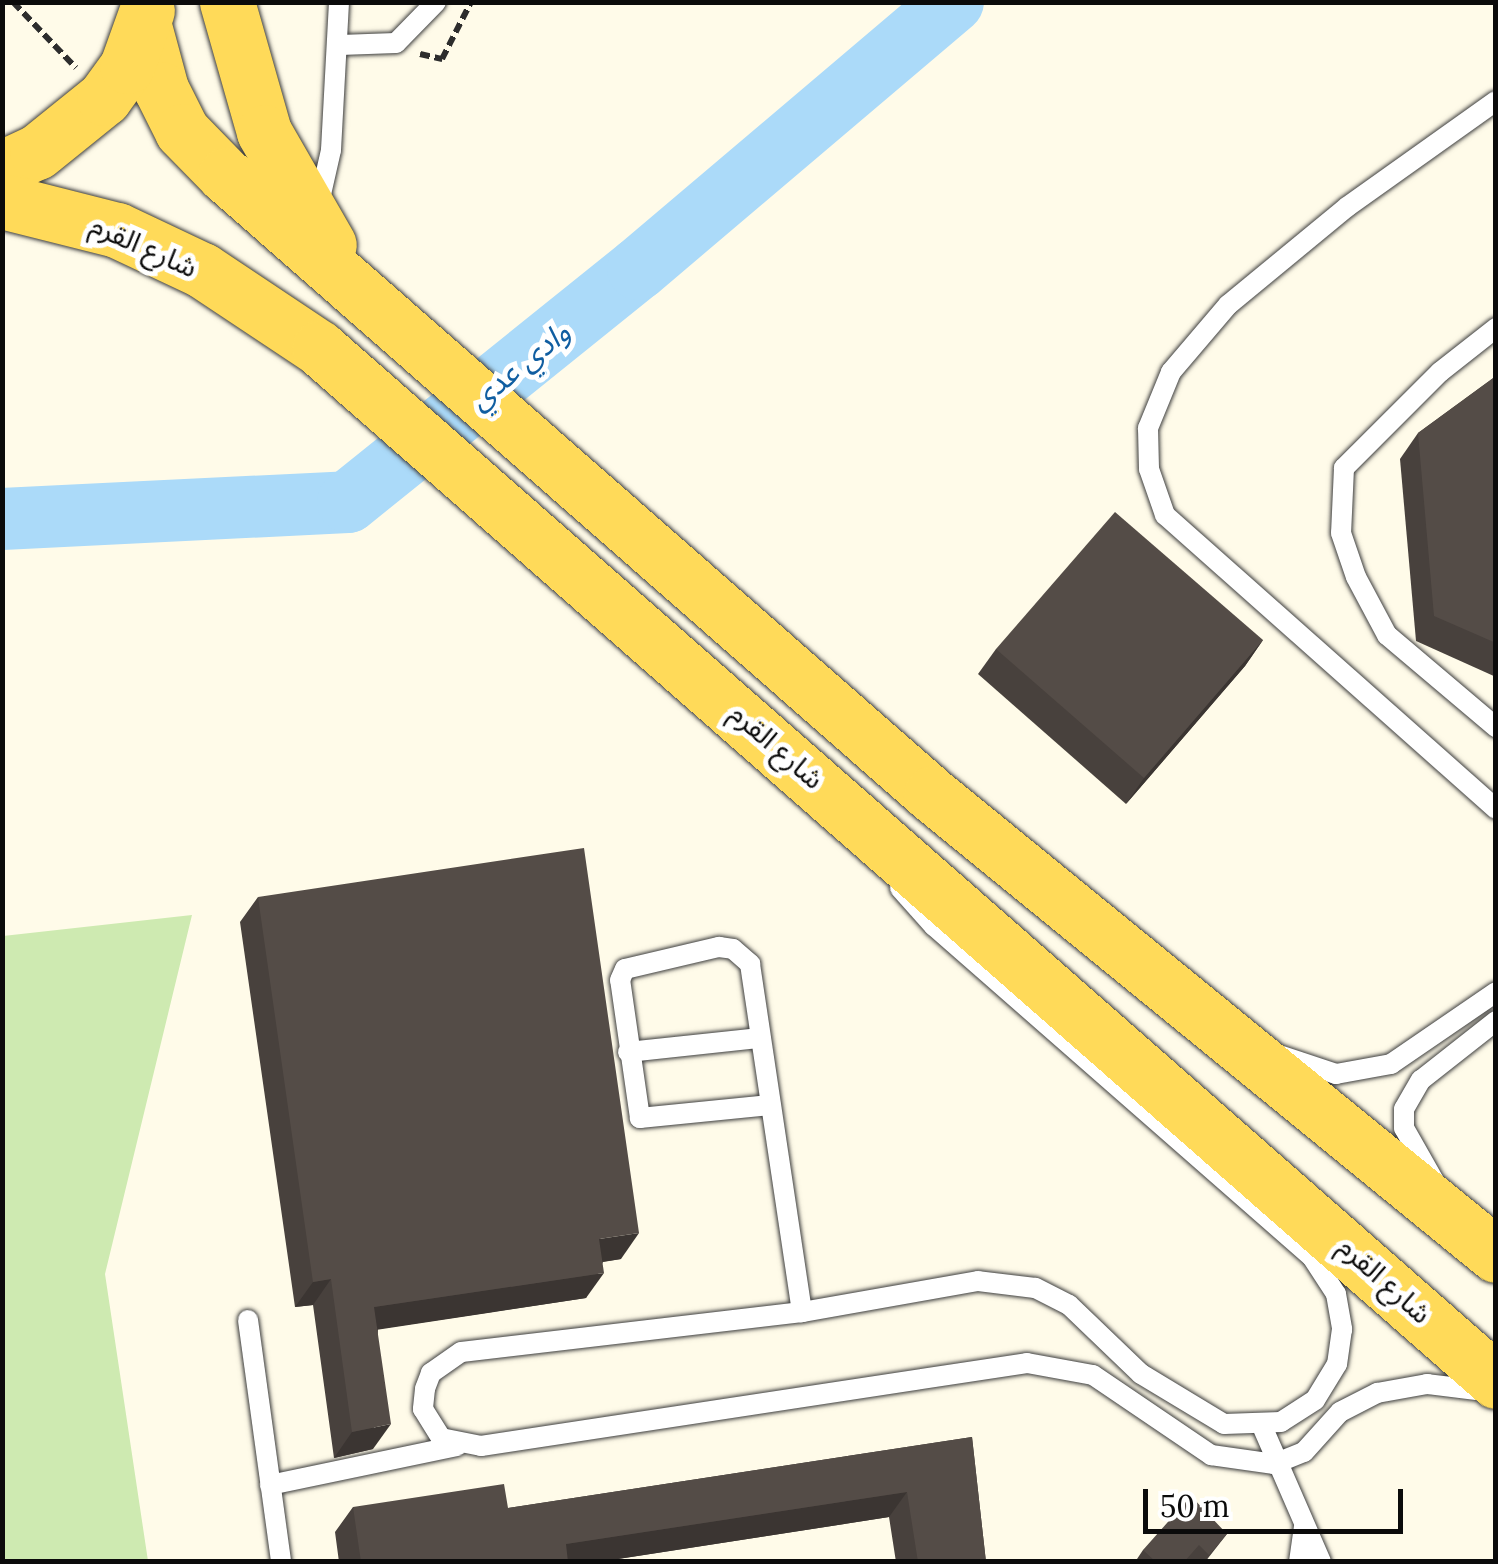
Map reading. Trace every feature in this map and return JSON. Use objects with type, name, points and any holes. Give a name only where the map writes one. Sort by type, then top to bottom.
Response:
[{"type":"main road","points":[[227,2],[264,132],[316,225],[366,296]]},
{"type":"main road","points":[[2,168],[37,152],[104,98],[146,14]]},
{"type":"main road","points":[[146,14],[161,90],[182,132],[725,616],[1157,979],[1477,1238]]},
{"type":"main road","name":"شارع القرم","points":[[2,201],[118,230],[202,270],[319,348],[867,824],[1496,1381]]},
{"type":"lane","points":[[316,225],[340,44],[338,2]]},
{"type":"lane","points":[[340,44],[396,43],[436,2]]},
{"type":"lane","points":[[1496,101],[1347,207],[1228,304],[1171,372],[1148,428],[1149,470],[1165,516],[1496,809]]},
{"type":"lane","points":[[1496,328],[1440,372],[1344,468],[1342,534],[1356,577],[1387,634],[1496,727]]},
{"type":"lane","points":[[457,1446],[441,1438],[422,1409],[431,1374],[460,1352],[802,1312],[954,1284],[1016,1284],[1069,1305],[1141,1374],[1224,1424],[1262,1426],[1315,1400],[1338,1364],[1340,1311],[1326,1274],[914,907],[867,824]]},
{"type":"lane","points":[[770,1105],[640,1118],[620,980],[625,970],[719,947],[733,949],[750,964],[802,1312]]},
{"type":"lane","points":[[1157,979],[1288,1060],[1336,1074],[1391,1064],[1496,992]]},
{"type":"lane","points":[[1477,1238],[1404,1128],[1404,1109],[1421,1080],[1496,1021]]},
{"type":"lane","points":[[628,1052],[760,1038]]},
{"type":"lane","points":[[248,1320],[281,1562]]},
{"type":"lane","points":[[270,1486],[457,1446],[993,1365],[1060,1366],[1127,1395],[1212,1455],[1274,1464],[1304,1452],[1340,1412],[1377,1393],[1427,1384],[1496,1394]]},
{"type":"lane","points":[[1127,1395],[1141,1374]]},
{"type":"lane","points":[[1262,1426],[1274,1464],[1320,1562]]},
{"type":"lane","points":[[1300,1562],[1304,1524]]},
{"type":"path","points":[[13,2],[104,98]]},
{"type":"path","points":[[436,62],[446,54],[471,2]]},
{"type":"green space","points":[[192,915],[105,1274],[148,1561],[3,1561],[3,936]]},
{"type":"building","points":[[1496,376],[1496,643],[1434,616],[1418,433]]},
{"type":"building","points":[[1115,512],[1263,640],[1144,778],[996,649]]},
{"type":"building","points":[[584,848],[639,1233],[599,1239],[604,1273],[374,1307],[391,1424],[352,1432],[331,1279],[313,1282],[258,897]]},
{"type":"building","points":[[972,1437],[986,1562],[918,1562],[907,1492],[566,1544],[568,1562],[361,1562],[353,1507],[504,1484],[508,1508]]},
{"type":"building","points":[[1191,1496],[1227,1534],[1209,1555],[1199,1545],[1184,1562],[1156,1562],[1143,1550]]},
{"type":"waterway","name":"وادي عدي","points":[[2,519],[348,502],[638,269],[953,2]]}]
